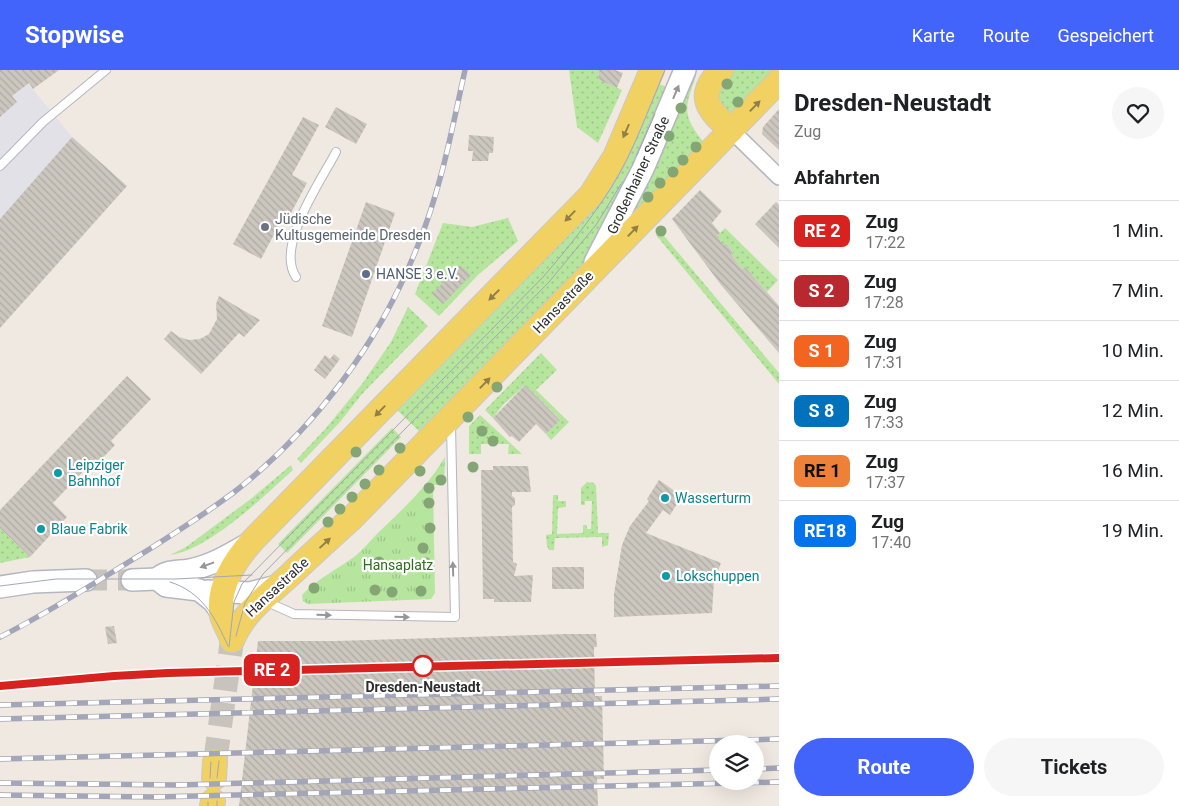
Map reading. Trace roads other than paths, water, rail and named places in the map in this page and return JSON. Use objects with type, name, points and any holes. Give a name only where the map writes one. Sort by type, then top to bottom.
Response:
[{"type":"main road","points":[[222,602],[227,578],[250,543],[591,195],[614,157],[652,70]]},
{"type":"main road","points":[[721,70],[707,88],[707,98],[709,109],[731,130]]},
{"type":"main road","name":"Hansastraße","points":[[222,602],[232,640],[247,613],[352,518],[779,81]]},
{"type":"street","name":"Großenhainer Straße","points":[[586,278],[621,214],[686,70]]},
{"type":"street","points":[[731,130],[779,177]]},
{"type":"street","points":[[132,580],[157,579],[164,573],[200,568],[214,563],[250,543]]},
{"type":"street","points":[[157,579],[166,586],[199,590],[222,602],[261,592],[269,592]]},
{"type":"street","points":[[0,587],[33,582],[86,580]]},
{"type":"lane","points":[[0,166],[43,122],[106,70]]},
{"type":"lane","points":[[296,277],[291,270],[290,253],[294,233],[336,152]]},
{"type":"lane","points":[[269,592],[294,614],[455,617],[451,418]]},
{"type":"tunnel","points":[[86,580],[132,580]]},
{"type":"tunnel","points":[[215,762],[232,640]]},
{"type":"tram line","points":[[229,647],[234,602],[242,584],[544,276],[579,233],[611,188],[627,160],[665,70]]},
{"type":"tram line","points":[[637,155],[655,114]]},
{"type":"tram line","points":[[236,636],[245,603],[263,574],[549,282],[596,225],[621,184]]},
{"type":"tram line","points":[[0,586],[56,579],[176,579],[252,575]]},
{"type":"tram line","points":[[170,582],[181,586],[199,599],[218,625],[228,646]]},
{"type":"tram line","points":[[217,778],[219,761]]},
{"type":"tram line","points":[[210,778],[211,762]]},
{"type":"tram line","points":[[217,801],[217,806]]},
{"type":"railway","points":[[0,637],[80,592],[167,538],[233,493],[263,468],[318,412],[364,349],[385,316],[403,281],[426,224],[440,181],[465,70]]},
{"type":"railway","points":[[0,686],[114,675],[168,673],[779,658]]},
{"type":"railway","points":[[0,705],[779,686]]},
{"type":"railway","points":[[0,719],[779,699]]},
{"type":"railway","points":[[0,759],[779,739]]},
{"type":"railway","points":[[764,769],[779,768]]},
{"type":"railway","points":[[0,783],[178,785],[709,770]]},
{"type":"railway","points":[[0,795],[155,797],[779,782]]},
{"type":"train","points":[[0,686],[56,680],[168,673],[779,658]]},
{"type":"place","name":"Jüdische Kultusgemeinde Dresden","points":[[265,227]]},
{"type":"place","name":"HANSE 3 e.V.","points":[[366,274]]},
{"type":"place","name":"Leipziger Bahnhof","points":[[58,473]]},
{"type":"place","name":"Wasserturm","points":[[665,498]]},
{"type":"place","name":"Blaue Fabrik","points":[[41,529]]},
{"type":"place","name":"Lokschuppen","points":[[666,576]]},
{"type":"place","name":"Dresden-Neustadt","points":[[423,666]]},
{"type":"park label","name":"Hansaplatz","points":[[398,565]]}]
